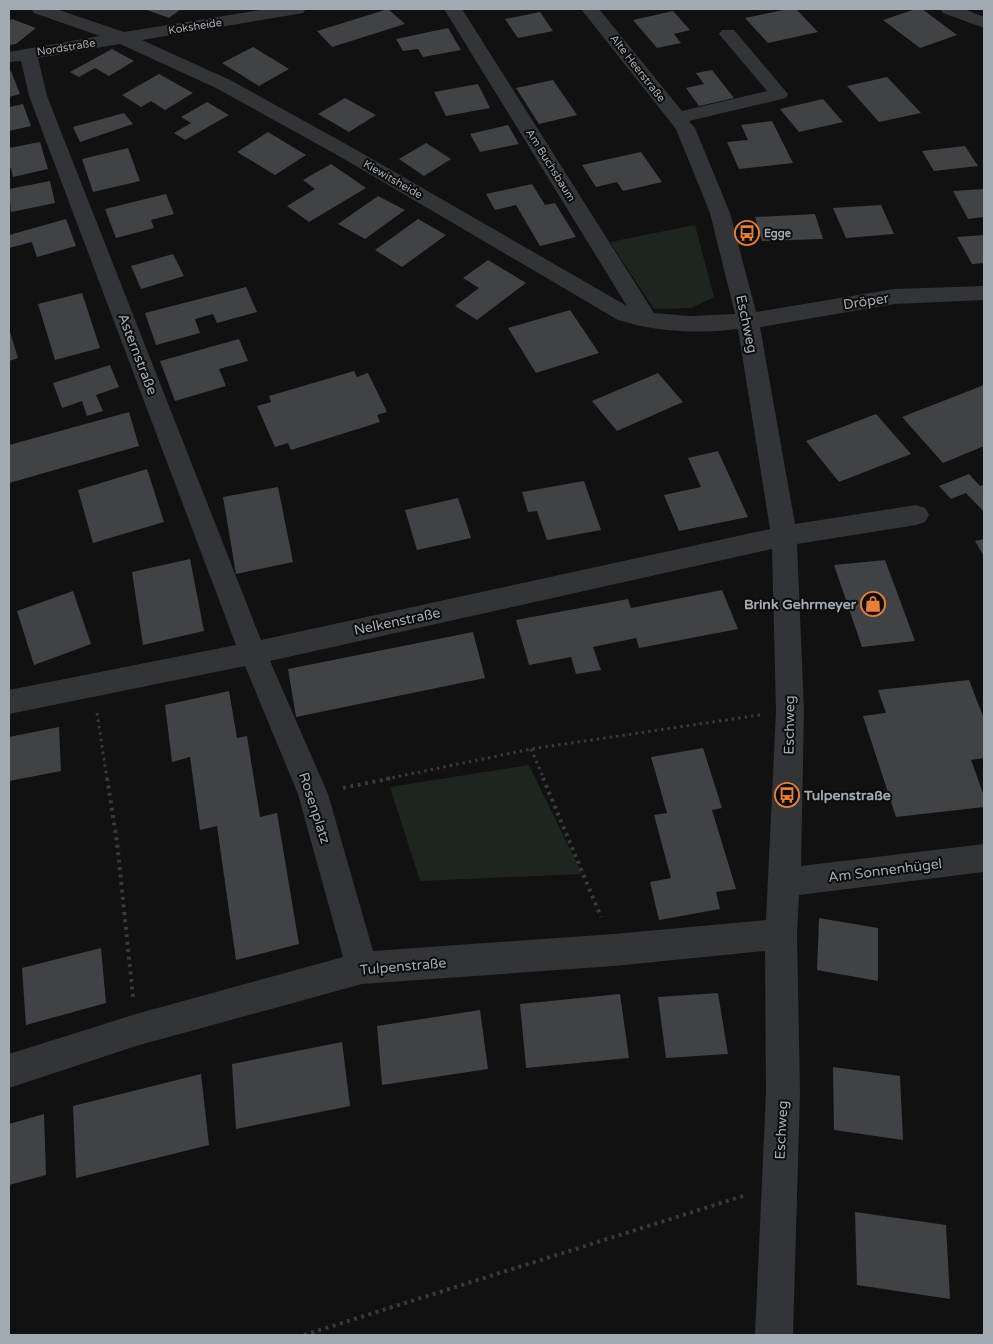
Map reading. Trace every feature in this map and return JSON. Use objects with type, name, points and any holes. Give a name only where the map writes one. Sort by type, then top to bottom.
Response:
[{"type":"street","name":"Kiewitsheide","points":[[40,9],[122,38],[222,84],[346,152],[626,315],[648,321],[748,322]]},
{"type":"street","name":"Am Buchsbaum","points":[[453,9],[648,321]]},
{"type":"street","name":"Alte Heerstraße","points":[[590,9],[681,123]]},
{"type":"street","points":[[949,9],[984,23]]},
{"type":"street","name":"Koksheide","points":[[122,38],[288,10]]},
{"type":"street","points":[[681,123],[779,94],[728,34]]},
{"type":"street","name":"Nordstraße","points":[[18,55],[122,38]]},
{"type":"street","name":"Asternstraße","points":[[18,55],[38,96],[253,653]]},
{"type":"street","name":"Eschweg","points":[[681,123],[720,213],[748,322],[784,536],[790,711],[785,882],[781,934],[784,1093],[778,1192],[774,1335]]},
{"type":"street","name":"Dröper","points":[[748,322],[882,298],[927,293],[984,293]]},
{"type":"street","name":"Nelkenstraße","points":[[9,702],[253,653],[784,536],[916,515]]},
{"type":"street","name":"Rosenplatz","points":[[253,653],[313,794],[362,968]]},
{"type":"street","name":"Am Sonnenhügel","points":[[785,882],[984,858]]},
{"type":"street","name":"Tulpenstraße","points":[[9,1072],[136,1030],[362,968],[614,950],[781,934]]},
{"type":"path","points":[[92,685],[117,842],[136,1030]]},
{"type":"path","points":[[313,794],[531,749],[790,711]]},
{"type":"path","points":[[531,749],[614,950]]},
{"type":"path","points":[[304,1335],[757,1191],[778,1192]]},
{"type":"shaded area","points":[[695,225],[714,297],[691,308],[654,309],[610,242]]},
{"type":"shaded area","points":[[529,765],[582,874],[420,881],[390,787]]},
{"type":"building","points":[[144,9],[181,9],[169,18]]},
{"type":"building","points":[[388,9],[405,24],[332,47],[317,31]]},
{"type":"building","points":[[796,9],[818,32],[768,43],[745,18]]},
{"type":"building","points":[[916,9],[922,9],[957,35],[920,48],[883,20]]},
{"type":"building","points":[[673,11],[690,30],[674,34],[681,43],[657,48],[633,20]]},
{"type":"building","points":[[540,12],[553,31],[518,38],[505,19]]},
{"type":"building","points":[[12,19],[36,28],[16,44],[9,45],[9,21]]},
{"type":"building","points":[[448,28],[461,50],[423,57],[418,49],[403,51],[396,39]]},
{"type":"building","points":[[253,47],[289,69],[259,86],[222,63]]},
{"type":"building","points":[[112,49],[134,61],[109,76],[95,68],[79,77],[70,72]]},
{"type":"building","points":[[712,70],[734,98],[699,106],[686,88],[704,84],[696,73]]},
{"type":"building","points":[[11,71],[20,94],[9,97],[9,72]]},
{"type":"building","points":[[159,74],[193,93],[165,110],[151,101],[141,107],[122,95]]},
{"type":"building","points":[[887,77],[921,113],[879,122],[847,86]]},
{"type":"building","points":[[553,80],[577,115],[539,124],[516,88]]},
{"type":"building","points":[[478,84],[490,108],[446,116],[434,92]]},
{"type":"building","points":[[345,98],[376,115],[349,132],[318,114]]},
{"type":"building","points":[[823,99],[843,122],[799,132],[780,109]]},
{"type":"building","points":[[207,102],[229,115],[185,140],[174,133],[191,123],[181,117]]},
{"type":"building","points":[[23,104],[31,126],[9,131],[9,107]]},
{"type":"building","points":[[124,113],[133,124],[80,142],[73,127]]},
{"type":"building","points":[[772,121],[793,163],[739,169],[727,142],[748,140],[741,125]]},
{"type":"building","points":[[508,125],[519,144],[480,152],[470,134]]},
{"type":"building","points":[[268,132],[306,155],[275,175],[237,152]]},
{"type":"building","points":[[40,142],[48,169],[13,177],[11,168],[9,169],[9,148]]},
{"type":"building","points":[[426,143],[451,159],[424,176],[399,159]]},
{"type":"building","points":[[965,146],[978,166],[934,171],[922,151]]},
{"type":"building","points":[[128,148],[140,181],[93,192],[82,159]]},
{"type":"building","points":[[641,152],[662,182],[623,191],[617,182],[596,187],[582,165]]},
{"type":"building","points":[[331,164],[366,188],[309,222],[287,206],[315,189],[303,180]]},
{"type":"building","points":[[50,181],[55,203],[11,212],[9,189]]},
{"type":"building","points":[[532,184],[545,205],[555,203],[576,237],[540,246],[516,205],[495,210],[486,194]]},
{"type":"building","points":[[984,189],[984,217],[968,219],[953,191]]},
{"type":"building","points":[[166,194],[174,214],[151,220],[154,228],[116,238],[105,209]]},
{"type":"building","points":[[378,196],[405,210],[365,239],[338,224]]},
{"type":"building","points":[[881,205],[894,234],[846,238],[833,208]]},
{"type":"building","points":[[815,214],[823,239],[762,241],[755,217]]},
{"type":"building","points":[[66,219],[76,246],[37,257],[32,242],[9,248],[9,235]]},
{"type":"building","points":[[418,219],[446,235],[402,267],[375,250]]},
{"type":"building","points":[[984,235],[984,263],[972,264],[957,237]]},
{"type":"building","points":[[173,254],[184,276],[141,289],[131,266]]},
{"type":"building","points":[[488,260],[526,283],[477,320],[455,306],[479,288],[463,278]]},
{"type":"building","points":[[246,287],[257,312],[217,323],[213,314],[195,319],[200,333],[156,345],[145,313]]},
{"type":"building","points":[[82,293],[100,348],[55,360],[38,304]]},
{"type":"building","points":[[570,310],[599,353],[536,373],[508,328]]},
{"type":"building","points":[[9,329],[18,358],[9,361]]},
{"type":"building","points":[[239,339],[248,361],[219,369],[226,386],[175,401],[160,361]]},
{"type":"building","points":[[110,365],[119,387],[96,395],[103,411],[87,416],[82,401],[62,408],[53,383]]},
{"type":"building","points":[[354,371],[357,377],[368,373],[387,412],[377,415],[380,422],[291,450],[288,443],[275,447],[257,406],[271,402],[269,396]]},
{"type":"building","points":[[658,373],[683,402],[617,431],[592,401]]},
{"type":"building","points":[[984,385],[984,446],[943,463],[902,417]]},
{"type":"building","points":[[129,412],[139,446],[9,483],[9,445]]},
{"type":"building","points":[[876,414],[911,454],[839,482],[806,441]]},
{"type":"building","points":[[718,451],[748,517],[679,531],[664,495],[701,487],[688,458]]},
{"type":"building","points":[[147,469],[164,522],[93,543],[78,490]]},
{"type":"building","points":[[969,474],[980,486],[984,485],[984,512],[966,493],[951,499],[939,486]]},
{"type":"building","points":[[584,481],[601,530],[547,540],[537,511],[528,512],[522,492]]},
{"type":"building","points":[[278,487],[293,562],[236,574],[223,497]]},
{"type":"building","points":[[458,498],[471,538],[417,550],[405,510]]},
{"type":"building","points":[[984,539],[984,556],[975,541]]},
{"type":"building","points":[[190,559],[204,631],[143,645],[132,572]]},
{"type":"building","points":[[885,560],[915,641],[862,647],[834,565]]},
{"type":"building","points":[[722,590],[738,629],[639,648],[636,638],[593,647],[601,670],[576,674],[571,657],[529,665],[516,620],[628,599],[631,608]]},
{"type":"building","points":[[73,591],[91,644],[34,665],[17,611]]},
{"type":"building","points":[[473,632],[485,678],[296,717],[288,669]]},
{"type":"building","points":[[969,680],[984,719],[984,758],[971,760],[984,796],[984,807],[896,817],[863,716],[886,713],[878,690]]},
{"type":"building","points":[[229,691],[237,738],[247,736],[260,817],[277,813],[299,944],[236,960],[217,826],[200,830],[190,757],[172,762],[165,705]]},
{"type":"building","points":[[59,727],[61,771],[9,781],[9,737]]},
{"type":"building","points":[[703,748],[722,808],[712,810],[736,889],[716,892],[720,909],[659,920],[650,882],[671,878],[654,815],[667,813],[651,757]]},
{"type":"building","points":[[819,918],[878,928],[878,981],[817,970]]},
{"type":"building","points":[[101,948],[106,1003],[26,1025],[22,968]]},
{"type":"building","points":[[718,993],[728,1054],[666,1058],[658,997]]},
{"type":"building","points":[[620,994],[629,1058],[526,1068],[520,1004]]},
{"type":"building","points":[[480,1010],[488,1069],[382,1085],[377,1026]]},
{"type":"building","points":[[342,1042],[350,1106],[236,1129],[232,1064]]},
{"type":"building","points":[[833,1067],[900,1076],[903,1140],[834,1130]]},
{"type":"building","points":[[201,1074],[209,1145],[76,1178],[73,1106]]},
{"type":"building","points":[[44,1114],[46,1175],[9,1185],[9,1124]]},
{"type":"building","points":[[855,1212],[946,1225],[950,1299],[857,1285]]},
{"type":"place","name":"Egge","points":[[747,233]]},
{"type":"place","name":"Brink Gehrmeyer","points":[[873,604]]},
{"type":"place","name":"Tulpenstraße","points":[[787,795]]}]
